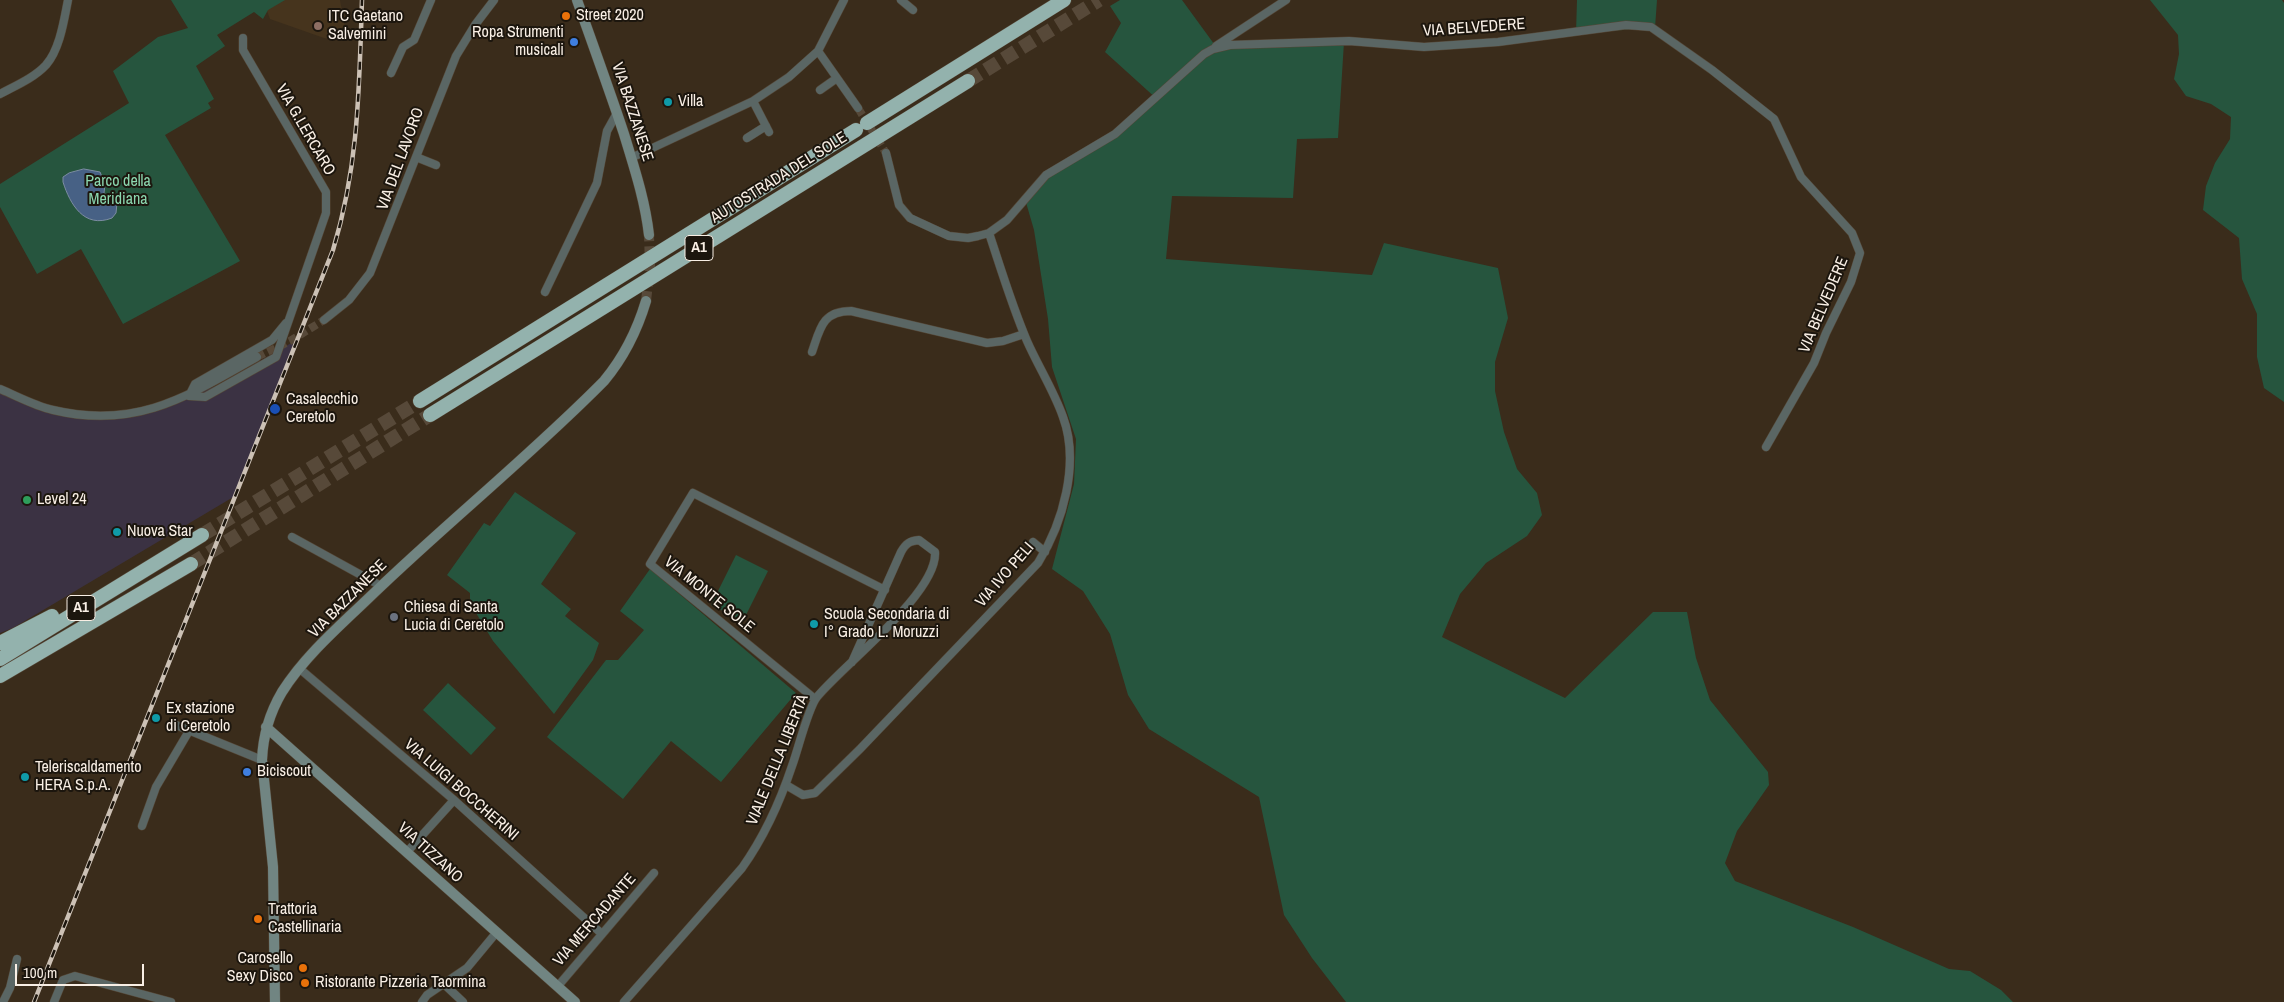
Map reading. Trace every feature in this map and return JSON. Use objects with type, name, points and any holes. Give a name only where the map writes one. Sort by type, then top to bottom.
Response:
[{"type":"highway","name":"AUTOSTRADA DEL SOLE","points":[[420,401],[1064,0]]},
{"type":"highway","name":"AUTOSTRADA DEL SOLE","points":[[430,415],[968,82]]},
{"type":"highway","name":"A1","points":[[0,659],[163,557],[202,535]]},
{"type":"highway","points":[[0,643],[163,557]]},
{"type":"highway","name":"A1","points":[[0,676],[191,564]]},
{"type":"main road","name":"VIA BAZZANESE","points":[[580,1],[631,158],[642,197],[649,235]]},
{"type":"main road","name":"VIA BAZZANESE","points":[[274,999],[273,867],[262,760],[266,728],[282,692],[300,669],[381,586],[604,381],[615,368],[632,338],[646,301]]},
{"type":"main road","name":"VIA TIZZANO","points":[[266,728],[575,1002]]},
{"type":"street","points":[[0,94],[39,72],[46,65],[56,46],[68,0]]},
{"type":"street","points":[[391,73],[403,47],[414,40],[431,0]]},
{"type":"street","name":"VIA DEL LAVORO","points":[[324,320],[349,300],[370,273],[456,56],[470,32],[494,0]]},
{"type":"street","points":[[631,158],[753,101],[789,77],[818,51],[844,0]]},
{"type":"street","points":[[901,0],[913,10]]},
{"type":"street","points":[[1212,49],[1286,0]]},
{"type":"street","name":"VIA BELVEDERE","points":[[886,152],[899,205],[910,218],[939,232],[968,238],[989,233],[1008,220],[1046,175],[1115,134],[1193,63],[1212,49],[1230,45],[1349,41],[1424,47],[1498,42],[1626,25],[1652,27],[1712,70],[1774,119],[1801,177],[1852,233],[1860,253],[1852,282],[1826,333],[1814,363],[1766,447]]},
{"type":"street","name":"VIA G.LERCARO","points":[[189,396],[205,397],[276,357],[286,323],[326,213],[326,192],[244,50],[243,38]]},
{"type":"street","points":[[818,51],[858,108]]},
{"type":"street","points":[[820,90],[837,78]]},
{"type":"street","points":[[746,138],[768,129],[753,101]]},
{"type":"street","points":[[545,292],[598,183],[607,131],[617,113]]},
{"type":"street","points":[[416,157],[436,165]]},
{"type":"street","name":"VIA IVO PELI","points":[[786,785],[803,795],[815,793],[935,671],[1038,563],[1045,552],[1063,502],[1069,470],[1070,443],[1063,417],[1024,334],[989,233]]},
{"type":"street","points":[[812,352],[827,318],[839,311],[851,311],[987,343],[1003,341],[1024,334]]},
{"type":"street","points":[[189,396],[195,384],[272,340],[286,323]]},
{"type":"street","points":[[0,389],[53,410],[101,416],[142,412],[166,406],[189,396],[257,357]]},
{"type":"street","name":"VIA MONTE SOLE","points":[[815,699],[650,564],[693,493],[884,590]]},
{"type":"street","points":[[292,537],[381,586]]},
{"type":"street","name":"VIALE DELLA LIBERTÀ","points":[[624,1002],[742,868],[759,843],[786,785],[815,699],[914,597],[934,567],[935,552],[919,540],[912,540],[905,544],[884,590]]},
{"type":"street","points":[[1033,542],[1045,552]]},
{"type":"street","points":[[852,662],[884,590]]},
{"type":"street","name":"VIA LUIGI BOCCHERINI","points":[[300,669],[454,800],[602,934]]},
{"type":"street","points":[[176,725],[262,760]]},
{"type":"street","points":[[142,826],[156,787],[189,731]]},
{"type":"street","points":[[407,852],[454,800]]},
{"type":"street","name":"VIA MERCADANTE","points":[[558,986],[654,873]]},
{"type":"street","points":[[422,1002],[427,995],[467,968],[496,933]]},
{"type":"street","points":[[4,1002],[10,988],[17,960]]},
{"type":"street","points":[[54,1002],[63,980],[75,976],[171,1002]]},
{"type":"street","points":[[444,984],[463,1002]]},
{"type":"street","points":[[10,988],[11,1002]]},
{"type":"shaded area","name":"ITC Gaetano Salvemini","points":[[263,0],[340,0],[346,34],[336,40],[324,38],[270,19]]},
{"type":"shaded area","points":[[300,338],[235,496],[13,628],[0,633],[0,389],[61,414],[106,420],[162,406],[216,386]]},
{"type":"green space","name":"Parco della Meridiana","points":[[171,0],[285,0],[268,10],[263,19],[254,12],[217,35],[225,46],[196,66],[214,99],[208,103],[211,108],[165,135],[240,261],[123,324],[81,249],[37,274],[0,207],[0,184],[129,103],[113,71],[158,37],[188,28]]},
{"type":"green space","points":[[1120,0],[1182,0],[1217,48],[1344,42],[1338,138],[1297,139],[1293,198],[1172,196],[1166,259],[1372,275],[1384,243],[1498,268],[1508,318],[1495,362],[1495,391],[1504,432],[1517,469],[1537,493],[1542,515],[1527,536],[1486,563],[1460,594],[1442,637],[1565,698],[1653,612],[1687,612],[1696,658],[1710,700],[1768,772],[1769,785],[1737,831],[1725,863],[1735,881],[1853,927],[1949,969],[1970,971],[2001,990],[2013,1002],[1346,1002],[1312,958],[1284,915],[1259,797],[1149,729],[1128,695],[1110,634],[1083,591],[1052,569],[1074,484],[1076,439],[1052,367],[1048,319],[1034,230],[1025,199],[1045,175],[1118,135],[1158,100],[1105,52],[1121,23],[1110,6]]},
{"type":"green space","points":[[1577,0],[1657,0],[1655,28],[1576,33]]},
{"type":"green space","points":[[2150,0],[2282,0],[2284,3],[2284,402],[2264,388],[2257,357],[2257,314],[2242,279],[2239,238],[2203,210],[2206,186],[2215,163],[2230,139],[2231,117],[2211,104],[2186,96],[2174,79],[2179,54],[2178,35]]},
{"type":"green space","points":[[515,492],[576,533],[541,584],[571,609],[565,616],[599,643],[593,660],[554,714],[493,641],[470,603],[470,593],[447,575],[484,523],[490,526]]},
{"type":"green space","points":[[736,555],[768,571],[743,621],[711,605]]},
{"type":"green space","points":[[650,569],[796,693],[721,782],[671,741],[623,799],[547,737],[606,660],[618,660],[644,630],[620,611]]},
{"type":"green space","points":[[448,683],[496,728],[471,755],[423,710]]},
{"type":"water","points":[[84,169],[100,172],[105,184],[104,193],[117,203],[116,213],[112,218],[102,221],[94,220],[86,217],[74,206],[66,190],[63,177],[69,173]]},
{"type":"tunnel","points":[[968,81],[1099,0]]},
{"type":"tunnel","points":[[858,108],[886,153]]},
{"type":"tunnel","points":[[646,301],[650,266],[649,235]]},
{"type":"tunnel","points":[[257,357],[290,341],[324,320]]},
{"type":"tunnel","points":[[202,535],[420,401]]},
{"type":"tunnel","points":[[191,564],[430,415]]},
{"type":"railway","points":[[34,1002],[333,250],[342,218],[353,157],[358,96],[362,0]]},
{"type":"place","name":"Street 2020","points":[[566,16]]},
{"type":"place","name":"ITC Gaetano Salvemini","points":[[318,26]]},
{"type":"place","name":"Ropa Strumenti musicali","points":[[574,42]]},
{"type":"place","name":"Villa","points":[[668,102]]},
{"type":"place","name":"Casalecchio Ceretolo","points":[[275,409]]},
{"type":"place","name":"Level 24","points":[[27,500]]},
{"type":"place","name":"Nuova Star","points":[[117,532]]},
{"type":"place","name":"Chiesa di Santa Lucia di Ceretolo","points":[[394,617]]},
{"type":"place","name":"Scuola Secondaria di I° Grado L. Moruzzi","points":[[814,624]]},
{"type":"place","name":"Ex stazione di Ceretolo","points":[[156,718]]},
{"type":"place","name":"Biciscout","points":[[247,772]]},
{"type":"place","name":"Teleriscaldamento HERA S.p.A.","points":[[25,777]]},
{"type":"place","name":"Trattoria Castellinaria","points":[[258,919]]},
{"type":"place","name":"Carosello Sexy Disco","points":[[303,968]]},
{"type":"place","name":"Ristorante Pizzeria Taormina","points":[[305,983]]}]
